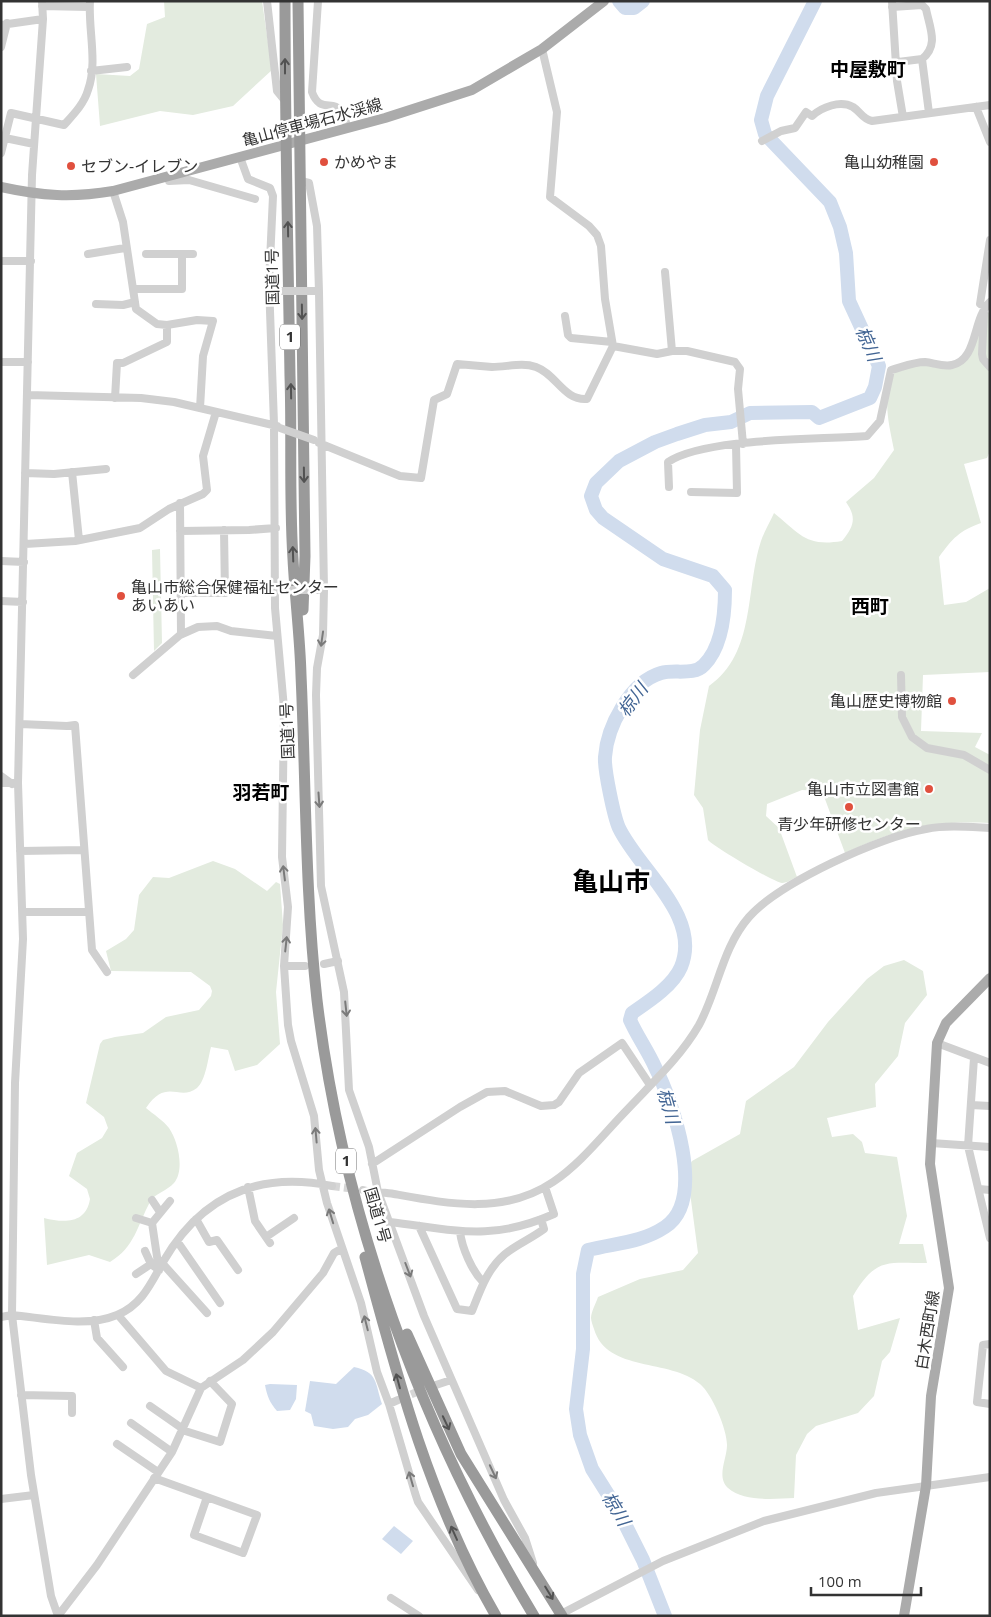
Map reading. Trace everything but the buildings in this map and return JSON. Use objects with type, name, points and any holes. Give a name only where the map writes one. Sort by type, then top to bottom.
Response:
[{"type":"highway","name":"国道1号","points":[[285,1],[285,145],[292,556],[301,672],[306,841],[316,980],[332,1093],[346,1161],[376,1268],[419,1388],[484,1528],[534,1615]]},
{"type":"highway","name":"国道1号","points":[[298,1],[305,556],[301,672]]},
{"type":"highway","name":"1","points":[[346,1161],[346,1183],[350,1202],[403,1398],[438,1497],[483,1593]]},
{"type":"highway","name":"1","points":[[376,1268],[383,1272],[431,1392],[461,1454],[535,1569]]},
{"type":"highway","points":[[535,1569],[560,1615]]},
{"type":"highway","points":[[483,1593],[496,1616]]},
{"type":"main road","name":"亀山停車場石水渓線","points":[[1,187],[32,194],[80,196],[113,191],[414,109],[472,90],[510,69],[542,49],[604,1]]},
{"type":"main road","name":"白木西町線","points":[[904,1616],[926,1486],[931,1396],[949,1288],[947,1265],[932,1181],[931,1143],[937,1043],[946,1023],[990,978]]},
{"type":"street","points":[[267,1],[277,91],[286,102]]},
{"type":"street","points":[[318,1],[312,92],[315,100],[322,106],[335,107],[342,112],[347,127]]},
{"type":"street","points":[[1,153],[11,113],[36,119],[64,125],[79,109],[89,90],[91,71],[90,4],[42,4],[42,19],[36,119],[34,144],[32,194],[20,724],[15,784],[23,912],[15,1083],[12,1315],[34,1495],[51,1596],[58,1616]]},
{"type":"street","points":[[898,62],[922,59],[929,53],[933,45],[926,9],[922,5],[892,4],[898,62],[897,81],[903,117]]},
{"type":"street","points":[[1,47],[4,24],[42,19]]},
{"type":"street","points":[[28,394],[174,402],[277,426],[400,476],[421,478],[434,400],[447,394],[457,364],[493,367],[534,366],[541,369],[572,397],[578,400],[587,399],[613,344],[605,298],[601,246],[597,235],[550,197],[557,112],[542,49]]},
{"type":"street","points":[[922,59],[928,114]]},
{"type":"street","points":[[91,71],[127,67]]},
{"type":"street","points":[[762,141],[781,131],[795,128],[806,112],[812,116],[823,107],[847,105],[855,108],[864,119],[872,121],[990,105]]},
{"type":"street","points":[[976,107],[990,142]]},
{"type":"street","points":[[5,138],[34,144]]},
{"type":"street","points":[[240,157],[248,178],[266,185],[273,192],[271,292],[277,426],[276,528],[279,590],[277,636],[284,708],[282,857],[288,921],[284,966],[290,1033],[314,1116],[322,1184],[341,1249],[359,1295],[377,1372],[389,1404],[418,1502],[473,1585],[483,1593]]},
{"type":"street","points":[[168,176],[170,181],[189,180],[255,199]]},
{"type":"street","points":[[301,181],[309,183],[317,226],[322,445],[323,635],[317,668],[316,762],[322,838],[321,886],[338,961],[347,1022],[349,1090],[364,1130],[378,1192],[451,1380],[499,1484],[504,1500],[525,1538],[535,1569]]},
{"type":"street","points":[[113,191],[123,222],[125,248],[136,309],[157,324],[167,325],[197,320],[213,320],[203,356],[200,408]]},
{"type":"street","points":[[986,306],[980,304],[990,240]]},
{"type":"street","points":[[88,254],[125,248]]},
{"type":"street","points":[[146,254],[193,254]]},
{"type":"street","points":[[133,289],[182,289],[182,254]]},
{"type":"street","points":[[1,261],[31,261]]},
{"type":"street","points":[[665,272],[672,350]]},
{"type":"street","points":[[271,292],[318,292]]},
{"type":"street","points":[[96,304],[123,305],[135,302]]},
{"type":"street","points":[[986,306],[982,354],[983,359],[990,367]]},
{"type":"street","points":[[669,487],[667,465],[671,460],[701,450],[739,444],[867,436],[880,421],[891,370],[925,362],[946,366],[962,362],[969,354],[975,331],[986,306]]},
{"type":"street","points":[[565,316],[568,335],[571,338],[613,344],[657,354],[672,350],[735,362],[740,369],[739,406],[741,430],[737,493],[691,492]]},
{"type":"street","points":[[115,398],[116,363],[123,363],[167,342],[167,325]]},
{"type":"street","points":[[1,362],[28,362]]},
{"type":"street","points":[[25,544],[79,540],[140,528],[180,503],[197,498],[207,490],[203,456],[216,412]]},
{"type":"street","points":[[25,473],[106,469]]},
{"type":"street","points":[[72,472],[79,540]]},
{"type":"street","points":[[180,503],[181,634]]},
{"type":"street","points":[[180,531],[276,528]]},
{"type":"street","points":[[181,594],[225,593],[224,530]]},
{"type":"street","points":[[1,561],[24,562]]},
{"type":"street","points":[[279,590],[322,590]]},
{"type":"street","points":[[1,601],[23,602]]},
{"type":"street","points":[[133,675],[181,634],[198,627],[217,626],[231,631],[277,636]]},
{"type":"street","points":[[901,674],[902,716],[912,737],[927,748],[964,755],[990,770]]},
{"type":"street","points":[[20,724],[75,725],[92,950],[107,972]]},
{"type":"street","points":[[1,776],[15,784]]},
{"type":"street","points":[[1,783],[15,784]]},
{"type":"street","points":[[363,1190],[452,1204],[482,1205],[512,1201],[545,1187],[574,1165],[668,1066],[685,1045],[700,1022],[724,959],[737,934],[750,916],[771,898],[856,853],[900,835],[939,827],[990,828]]},
{"type":"street","points":[[20,851],[84,850]]},
{"type":"street","points":[[23,912],[89,912]]},
{"type":"street","points":[[324,964],[338,961]]},
{"type":"street","points":[[284,966],[305,966]]},
{"type":"street","points":[[372,1164],[460,1107],[487,1092],[505,1091],[541,1106],[554,1105],[562,1098],[579,1072],[622,1043],[652,1083]]},
{"type":"street","points":[[937,1043],[990,1063]]},
{"type":"street","points":[[974,1058],[968,1146],[990,1238]]},
{"type":"street","points":[[971,1105],[990,1106]]},
{"type":"street","points":[[931,1143],[990,1147]]},
{"type":"street","points":[[1,1317],[12,1315],[94,1320],[118,1315],[137,1302],[147,1291],[176,1241],[196,1219],[218,1202],[248,1188],[287,1180],[332,1186]]},
{"type":"street","points":[[390,1222],[460,1232],[496,1232],[523,1226],[554,1214],[545,1187]]},
{"type":"street","points":[[248,1188],[255,1222],[268,1240],[294,1218]]},
{"type":"street","points":[[979,1189],[990,1190]]},
{"type":"street","points":[[152,1200],[160,1212]]},
{"type":"street","points":[[161,1267],[152,1223],[170,1201]]},
{"type":"street","points":[[136,1218],[152,1223]]},
{"type":"street","points":[[196,1219],[209,1242],[217,1240],[238,1270]]},
{"type":"street","points":[[419,1226],[457,1309],[472,1311],[483,1282],[505,1254],[544,1228],[541,1219]]},
{"type":"street","points":[[460,1232],[461,1240],[477,1276],[483,1282]]},
{"type":"street","points":[[176,1241],[220,1303]]},
{"type":"street","points":[[58,1616],[97,1565],[172,1452],[201,1388],[243,1360],[273,1332],[322,1273],[334,1253],[341,1249]]},
{"type":"street","points":[[145,1252],[151,1264],[161,1267],[208,1313]]},
{"type":"street","points":[[136,1274],[151,1264]]},
{"type":"street","points":[[118,1315],[166,1372],[201,1388]]},
{"type":"street","points":[[94,1320],[97,1338],[123,1367]]},
{"type":"street","points":[[990,1344],[983,1346],[977,1402],[990,1404]]},
{"type":"street","points":[[436,1385],[451,1380]]},
{"type":"street","points":[[150,1406],[183,1429],[220,1442],[232,1404],[210,1381]]},
{"type":"street","points":[[21,1395],[72,1396],[72,1413]]},
{"type":"street","points":[[389,1404],[398,1400]]},
{"type":"street","points":[[131,1423],[172,1452]]},
{"type":"street","points":[[117,1444],[156,1475],[207,1497],[257,1514],[243,1553],[194,1535],[207,1497]]},
{"type":"street","points":[[560,1615],[663,1561],[764,1522],[816,1506],[876,1493],[990,1477]]},
{"type":"street","points":[[1,1499],[34,1495]]},
{"type":"street","points":[[391,1598],[419,1616]]},
{"type":"shaded area","points":[[164,1],[262,1],[272,70],[233,106],[193,115],[160,111],[100,126],[96,74],[130,76],[139,69],[147,24],[165,17]]},
{"type":"shaded area","points":[[990,310],[990,451],[987,458],[964,464],[981,523],[957,536],[939,557],[944,605],[966,602],[990,588],[990,672],[923,675],[921,731],[982,733],[975,747],[990,755],[990,823],[950,823],[915,828],[882,837],[845,853],[822,791],[802,790],[767,804],[766,816],[779,828],[797,877],[782,883],[768,877],[708,840],[703,808],[694,795],[700,730],[709,686],[724,672],[735,656],[742,639],[747,620],[756,560],[762,538],[774,513],[804,537],[820,542],[842,541],[853,522],[852,513],[846,502],[874,478],[894,450],[888,420],[887,400],[888,391],[895,372],[913,366],[957,366]]},
{"type":"shaded area","points":[[160,549],[162,643],[154,651],[152,550]]},
{"type":"shaded area","points":[[213,861],[235,869],[267,891],[276,882],[280,884],[283,925],[276,992],[280,1044],[257,1065],[235,1071],[228,1050],[211,1047],[205,1074],[197,1088],[191,1092],[184,1093],[167,1092],[153,1099],[146,1108],[169,1128],[179,1155],[179,1171],[174,1183],[152,1199],[130,1243],[125,1250],[110,1262],[89,1255],[47,1265],[44,1218],[66,1221],[73,1220],[84,1213],[90,1199],[87,1189],[69,1176],[77,1153],[102,1138],[108,1128],[104,1117],[86,1103],[100,1044],[103,1040],[143,1033],[166,1017],[199,1010],[211,996],[212,991],[210,986],[191,972],[111,971],[106,951],[126,939],[134,930],[139,895],[153,877],[169,878]]},
{"type":"shaded area","points":[[904,960],[923,971],[927,995],[905,1023],[898,1056],[875,1084],[876,1107],[827,1118],[832,1137],[853,1134],[862,1142],[865,1153],[897,1157],[907,1216],[899,1244],[923,1244],[927,1263],[892,1263],[876,1268],[861,1283],[853,1296],[858,1330],[900,1318],[890,1352],[882,1361],[874,1396],[858,1413],[816,1426],[807,1434],[796,1455],[794,1498],[760,1499],[742,1496],[728,1488],[723,1479],[722,1473],[727,1450],[726,1438],[718,1412],[705,1389],[687,1376],[625,1359],[612,1352],[601,1343],[592,1324],[592,1313],[598,1297],[640,1279],[683,1270],[698,1253],[687,1170],[692,1161],[740,1134],[746,1101],[794,1067],[828,1022],[867,979],[884,966]]},
{"type":"water","points":[[354,1367],[372,1375],[382,1404],[368,1415],[355,1419],[348,1427],[333,1429],[314,1426],[311,1414],[305,1411],[310,1381],[336,1384]]},
{"type":"water","points":[[265,1385],[297,1385],[296,1399],[290,1410],[277,1411],[267,1393]]},
{"type":"water","points":[[394,1526],[413,1541],[401,1554],[382,1539]]},
{"type":"waterway","name":"椋川","points":[[619,1],[625,8],[634,8],[643,1]]},
{"type":"waterway","name":"椋川","points":[[665,1616],[643,1560],[619,1512],[592,1469],[580,1435],[576,1409],[583,1349],[583,1274],[588,1250],[637,1239],[665,1227],[677,1214],[684,1196],[685,1174],[677,1126],[670,1103],[652,1061],[630,1020],[632,1013],[659,993],[677,974],[681,967],[685,948],[683,930],[676,912],[665,894],[628,844],[619,828],[610,793],[605,757],[610,732],[615,720],[622,707],[639,686],[661,673],[695,670],[704,665],[710,658],[719,640],[725,590],[713,576],[663,559],[603,518],[596,510],[591,496],[596,483],[619,461],[655,442],[705,425],[731,422],[750,413],[812,412],[819,418],[870,398],[875,387],[879,366],[849,301],[846,253],[840,227],[830,202],[765,134],[761,120],[767,96],[815,1]]},
{"type":"tunnel","points":[[332,1186],[356,1189]]},
{"type":"tunnel","points":[[400,1399],[424,1389]]},
{"type":"place","name":"かめやま","points":[[324,162]]},
{"type":"place","name":"亀山幼稚園","points":[[934,162]]},
{"type":"place","name":"セブン-イレブン","points":[[71,166]]},
{"type":"place","name":"亀山市総合保健福祉センター あいあい","points":[[121,596]]},
{"type":"place","name":"亀山歴史博物館","points":[[952,701]]},
{"type":"place","name":"亀山市立図書館","points":[[929,789]]},
{"type":"place","name":"青少年研修センター","points":[[849,807]]},
{"type":"district","name":"中屋敷町","points":[[868,69]]},
{"type":"district","name":"西町","points":[[870,606]]},
{"type":"district","name":"羽若町","points":[[261,792]]},
{"type":"district","name":"亀山市","points":[[611,882]]}]
